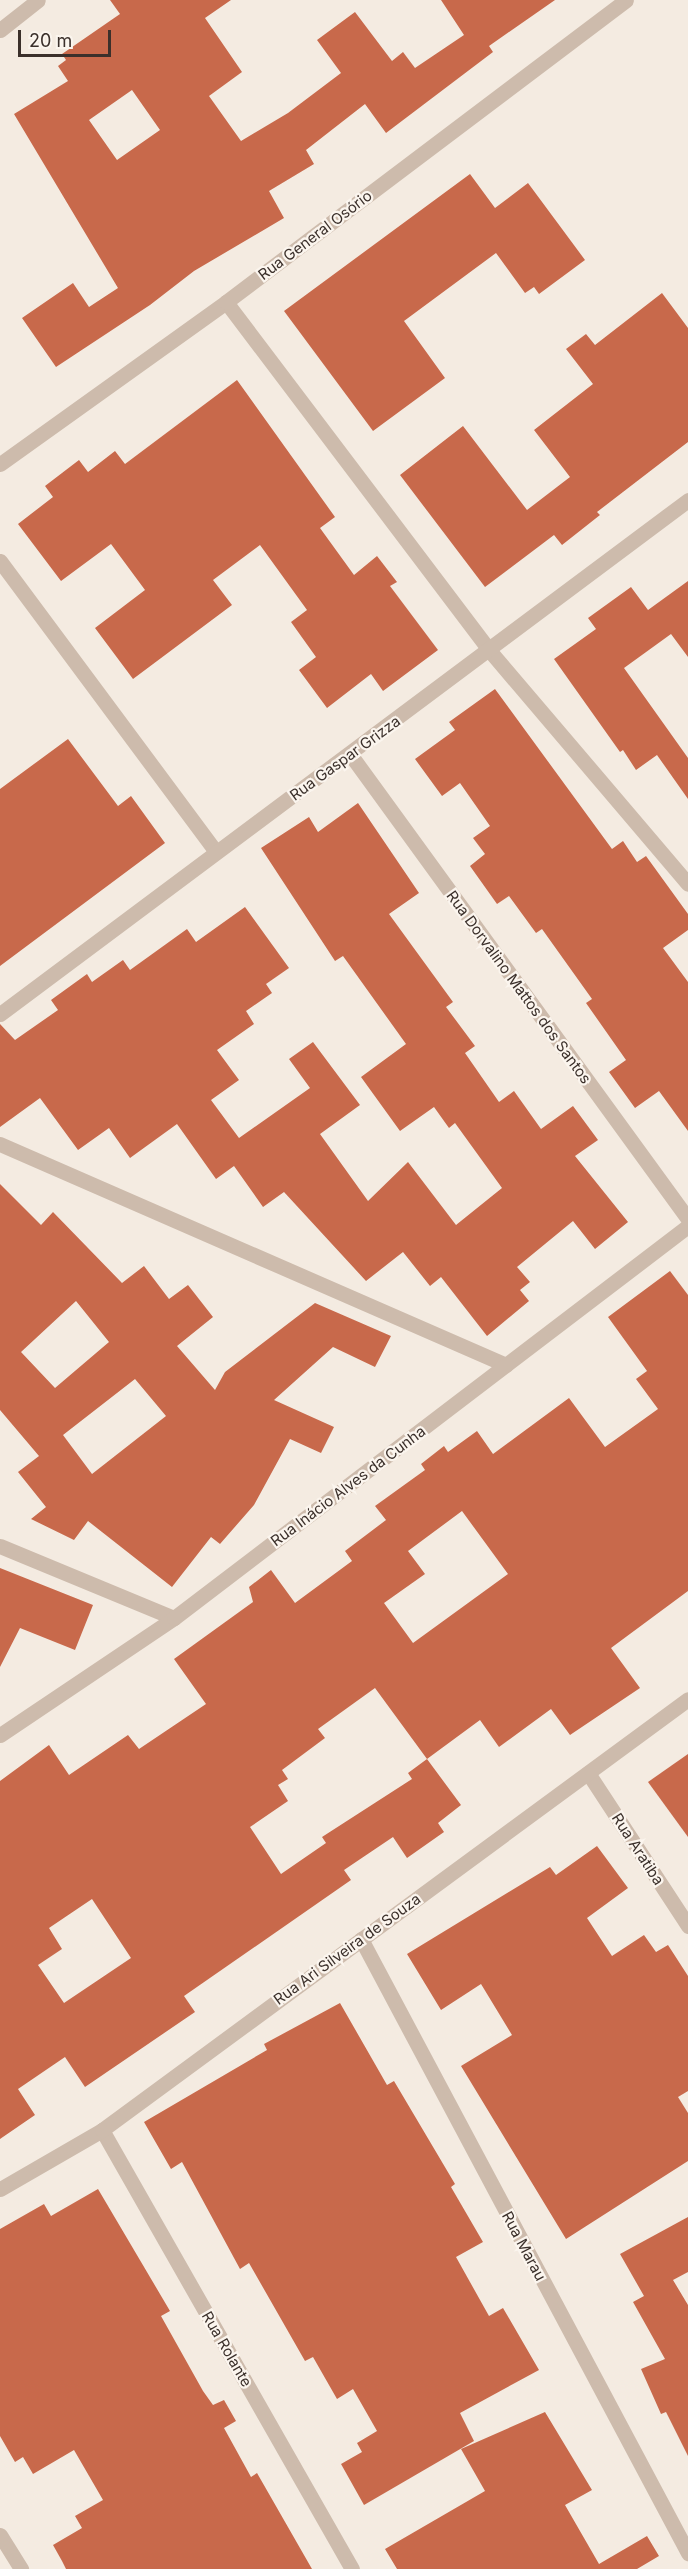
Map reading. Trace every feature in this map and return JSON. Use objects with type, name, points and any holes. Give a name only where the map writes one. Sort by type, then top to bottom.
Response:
[{"type":"street","points":[[0,30],[38,0]]},
{"type":"street","name":"Rua General Osório","points":[[0,464],[226,302],[626,0]]},
{"type":"street","points":[[226,302],[489,650],[688,884]]},
{"type":"street","name":"Rua Gaspar Grizza","points":[[0,1014],[688,500]]},
{"type":"street","points":[[0,561],[216,852]]},
{"type":"street","name":"Rua Dorvalino Mattos dos Santos","points":[[350,754],[688,1219]]},
{"type":"street","points":[[0,1144],[506,1365]]},
{"type":"street","name":"Rua Inácio Alves da Cunha","points":[[0,1735],[174,1618],[688,1226]]},
{"type":"street","points":[[0,1546],[174,1618]]},
{"type":"street","name":"Rua Ari Silveira de Souza","points":[[0,2189],[102,2130],[688,1699]]},
{"type":"street","name":"Rua Aratiba","points":[[588,1773],[688,1926]]},
{"type":"street","name":"Rua Marau","points":[[361,1939],[688,2553]]},
{"type":"street","name":"Rua Rolante","points":[[102,2130],[352,2569]]},
{"type":"street","points":[[0,2535],[21,2569]]},
{"type":"building","points":[[110,0],[231,0],[205,18],[242,72],[209,96],[241,141],[288,113],[341,73],[317,40],[355,12],[392,61],[403,52],[415,68],[464,35],[441,0],[555,0],[489,46],[493,52],[386,133],[365,104],[306,150],[314,164],[269,191],[284,218],[194,271],[150,305],[56,367],[22,318],[73,283],[89,307],[118,288],[14,114],[68,81],[58,66],[66,60],[62,54],[120,14]],"holes":[[[132,90],[160,130],[117,160],[89,120]]]},
{"type":"building","points":[[470,174],[495,208],[528,183],[585,260],[539,294],[534,287],[525,293],[496,253],[404,321],[445,378],[373,431],[284,311]]},
{"type":"building","points":[[662,293],[688,328],[688,442],[597,512],[600,515],[562,545],[554,535],[485,587],[400,475],[463,426],[527,510],[570,477],[534,430],[593,384],[566,349],[586,334],[595,345]]},
{"type":"building","points":[[237,380],[335,517],[320,528],[354,575],[377,556],[397,582],[390,586],[438,650],[383,691],[371,674],[327,708],[299,670],[316,657],[291,622],[307,610],[260,545],[213,580],[232,605],[133,679],[95,628],[145,590],[111,544],[61,581],[18,524],[53,497],[45,486],[79,460],[88,472],[115,451],[125,464]]},
{"type":"building","points":[[688,581],[688,657],[671,634],[624,668],[688,758],[688,799],[657,755],[636,770],[623,750],[620,752],[554,659],[596,629],[588,618],[631,587],[648,610]]},
{"type":"building","points":[[495,689],[612,849],[623,841],[637,862],[646,856],[688,914],[688,930],[663,948],[688,982],[688,1131],[659,1091],[635,1108],[609,1072],[626,1060],[586,1003],[592,999],[542,929],[536,933],[509,896],[497,904],[470,866],[485,854],[473,838],[490,826],[460,783],[442,796],[415,759],[455,730],[449,722]]},
{"type":"building","points":[[68,739],[118,806],[131,796],[165,843],[0,966],[0,789]]},
{"type":"building","points":[[358,803],[419,893],[389,914],[453,1002],[446,1007],[475,1046],[465,1053],[499,1102],[514,1091],[541,1129],[573,1106],[598,1140],[575,1156],[628,1222],[595,1249],[573,1221],[517,1267],[530,1282],[520,1290],[529,1301],[487,1336],[441,1277],[430,1286],[403,1252],[366,1281],[284,1192],[263,1207],[234,1166],[216,1179],[177,1124],[130,1158],[109,1128],[78,1150],[40,1098],[0,1127],[0,1024],[15,1040],[58,1010],[51,1000],[87,974],[92,982],[123,960],[130,970],[187,929],[196,942],[245,907],[289,968],[266,984],[272,993],[246,1011],[254,1024],[217,1050],[239,1080],[211,1100],[239,1138],[310,1088],[289,1059],[313,1042],[360,1105],[320,1134],[368,1201],[408,1162],[456,1225],[502,1188],[455,1123],[449,1128],[434,1107],[400,1131],[361,1077],[406,1044],[343,956],[335,961],[261,848],[309,817],[318,832]]},
{"type":"building","points":[[0,1184],[41,1225],[53,1212],[122,1283],[144,1266],[169,1299],[188,1285],[213,1317],[177,1346],[215,1390],[225,1372],[315,1303],[391,1336],[375,1367],[333,1347],[274,1400],[334,1427],[321,1453],[290,1439],[254,1505],[220,1544],[211,1537],[172,1587],[88,1521],[74,1540],[31,1519],[46,1507],[18,1472],[39,1456],[0,1410]],"holes":[[[76,1301],[109,1342],[55,1388],[21,1352]],[[135,1379],[166,1416],[92,1474],[63,1435]]]},
{"type":"building","points":[[670,1271],[688,1295],[688,1591],[611,1648],[640,1688],[570,1735],[551,1709],[499,1747],[480,1720],[427,1759],[461,1805],[438,1823],[444,1832],[407,1858],[393,1837],[344,1870],[351,1880],[184,1996],[195,2012],[85,2087],[65,2057],[18,2089],[35,2115],[0,2139],[0,1781],[49,1745],[69,1775],[128,1735],[139,1749],[206,1704],[174,1659],[253,1602],[249,1587],[271,1570],[295,1603],[352,1561],[345,1551],[386,1520],[375,1506],[425,1470],[421,1464],[444,1446],[448,1452],[477,1431],[493,1454],[569,1398],[605,1447],[658,1409],[636,1379],[647,1371],[608,1317]],"holes":[[[462,1511],[508,1574],[413,1643],[384,1603],[425,1574],[408,1551]],[[375,1688],[427,1759],[408,1773],[412,1779],[322,1837],[326,1843],[281,1874],[250,1827],[288,1801],[278,1785],[288,1779],[282,1770],[325,1738],[318,1729]],[[92,1899],[131,1958],[64,2003],[38,1965],[62,1949],[49,1928]]]},
{"type":"building","points":[[0,1568],[93,1605],[75,1650],[20,1628],[0,1667]]},
{"type":"building","points":[[688,1754],[688,1837],[648,1782]]},
{"type":"building","points":[[597,1846],[628,1888],[587,1918],[612,1956],[644,1935],[656,1952],[668,1945],[688,1976],[688,2091],[678,2097],[688,2113],[688,2161],[566,2239],[461,2066],[512,2035],[481,1984],[441,2010],[407,1954],[550,1867],[556,1875]]},
{"type":"building","points":[[340,2003],[387,2085],[394,2081],[455,2184],[451,2187],[483,2242],[456,2257],[489,2316],[503,2308],[539,2370],[460,2413],[474,2441],[364,2505],[341,2464],[362,2452],[357,2443],[377,2431],[353,2389],[337,2399],[313,2357],[305,2361],[249,2263],[240,2269],[182,2162],[171,2169],[144,2122],[267,2050],[264,2044]]},
{"type":"building","points":[[98,2189],[170,2311],[161,2316],[203,2391],[213,2405],[224,2400],[236,2421],[224,2428],[251,2477],[257,2473],[312,2569],[66,2569],[53,2545],[82,2528],[75,2516],[103,2500],[74,2450],[33,2474],[23,2457],[15,2462],[0,2436],[0,2229],[44,2204],[51,2216]]},
{"type":"building","points":[[688,2217],[688,2272],[673,2280],[688,2305],[688,2456],[666,2412],[661,2414],[641,2369],[665,2359],[633,2302],[644,2296],[620,2254]]},
{"type":"building","points":[[545,2412],[592,2490],[565,2505],[599,2564],[647,2536],[659,2556],[637,2569],[397,2569],[385,2549],[485,2491],[461,2449]]}]
